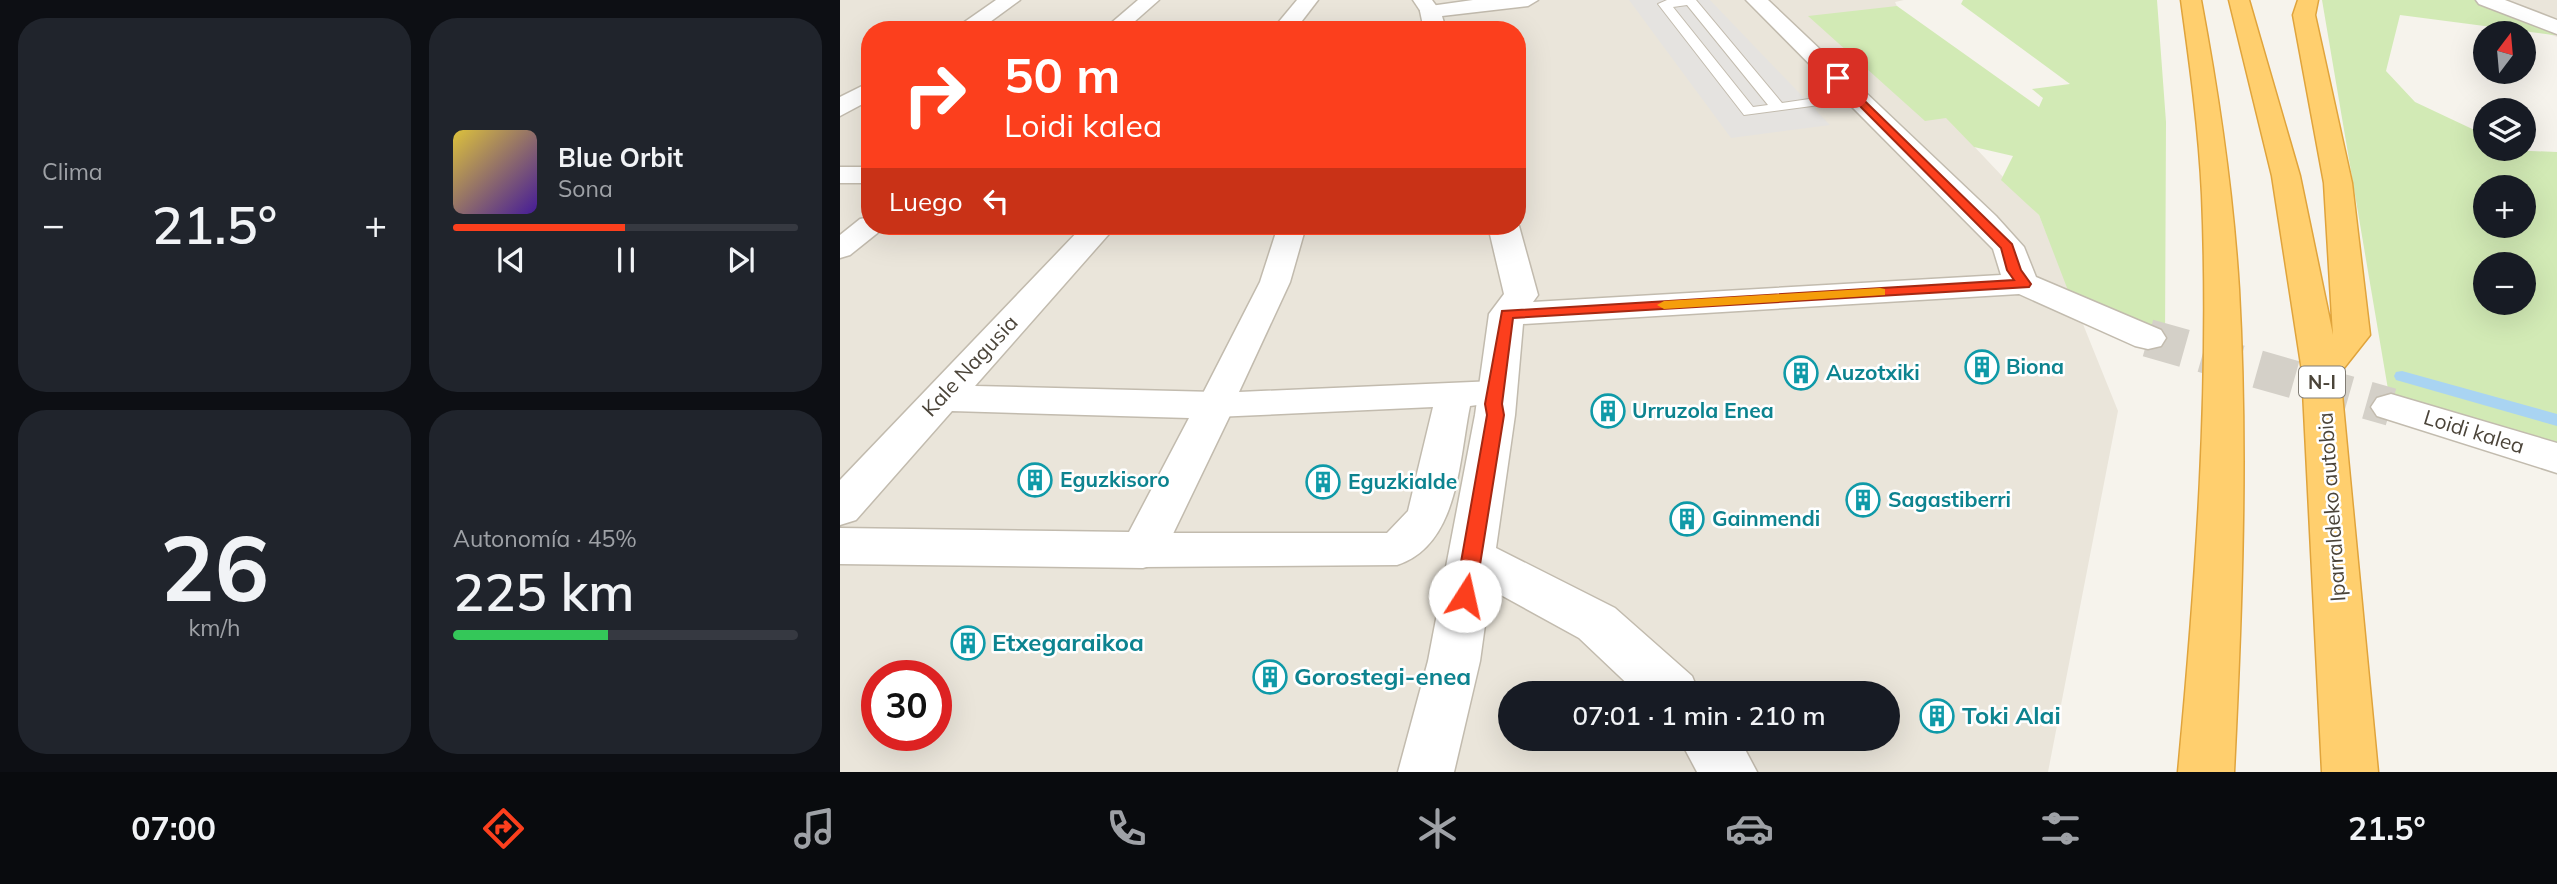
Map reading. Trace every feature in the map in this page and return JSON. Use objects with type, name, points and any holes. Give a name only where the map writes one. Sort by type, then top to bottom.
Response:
[{"type":"highway","points":[[2191,0],[2205,73],[2216,164],[2223,288],[2220,572],[2206,772]]},
{"type":"highway","name":"Iparraldeko autobia","points":[[2239,0],[2263,81],[2286,176],[2321,371],[2350,772]]},
{"type":"highway","points":[[2308,0],[2304,15],[2321,88],[2338,183],[2352,335],[2321,371]]},
{"type":"street","points":[[978,21],[1010,0]]},
{"type":"street","points":[[1124,21],[1150,0]]},
{"type":"street","points":[[1290,21],[1308,0]]},
{"type":"street","points":[[1429,14],[1494,2],[1528,0]]},
{"type":"street","points":[[1756,0],[1857,96],[2008,247],[2014,270],[2024,284]]},
{"type":"street","points":[[2486,0],[2557,27]]},
{"type":"street","points":[[840,108],[861,95]]},
{"type":"street","points":[[840,175],[861,175]]},
{"type":"street","points":[[840,248],[861,232]]},
{"type":"street","name":"Kale Nagusia","points":[[840,508],[1092,235]]},
{"type":"street","points":[[1143,550],[1275,282],[1290,235]]},
{"type":"street","points":[[840,546],[1143,550],[1397,549],[1427,518],[1507,314],[1521,295],[1505,235]]},
{"type":"street","points":[[1507,314],[2024,284],[2148,338]]},
{"type":"street","points":[[940,398],[1214,405],[1475,394],[1495,415],[1454,661],[1426,772]]},
{"type":"street","name":"Loidi kalea","points":[[2391,407],[2557,458]]},
{"type":"street","points":[[1471,557],[1597,622],[1661,681]]},
{"type":"street","points":[[1715,751],[1729,772]]},
{"type":"lane","points":[[1778,107],[1690,1],[1664,4],[1749,112],[1857,96]]},
{"type":"shaded area","points":[[840,0],[1904,0],[1895,2],[1951,122],[2039,215],[2118,411],[2048,772],[840,772]]},
{"type":"shaded area","points":[[1629,0],[1710,0],[1830,125],[1731,138]]},
{"type":"shaded area","points":[[2460,0],[2557,0],[2557,37],[2536,29],[2536,21],[2513,21]]},
{"type":"green space","points":[[1963,0],[2157,0],[2166,122],[2165,343],[2074,306],[2039,215],[2001,180],[2013,156],[1974,147],[1946,118],[1925,121],[1808,16],[1897,6],[2039,107],[2043,98],[2032,89],[2070,84],[1961,4]]},
{"type":"green space","points":[[2322,0],[2489,0],[2557,27],[2557,35],[2536,32],[2536,21],[2473,21],[2473,24],[2400,15],[2386,71],[2415,102],[2473,129],[2473,161],[2536,161],[2536,151],[2557,152],[2557,454],[2391,407]]},
{"type":"waterway","points":[[2402,376],[2557,420]]},
{"type":"tunnel","points":[[2148,338],[2391,407]]},
{"type":"slow traffic","points":[[1664,305],[1880,292]]},
{"type":"place","name":"Biona","points":[[1982,367]]},
{"type":"place","name":"Auzotxiki","points":[[1801,373]]},
{"type":"place","name":"Urruzola Enea","points":[[1608,411]]},
{"type":"place","name":"Eguzkisoro","points":[[1035,480]]},
{"type":"place","name":"Eguzkialde","points":[[1323,482]]},
{"type":"place","name":"Sagastiberri","points":[[1863,500]]},
{"type":"place","name":"Gainmendi","points":[[1687,519]]},
{"type":"place","name":"Etxegaraikoa","points":[[968,643]]},
{"type":"place","name":"Gorostegi-enea","points":[[1270,677]]},
{"type":"place","name":"Toki Alai","points":[[1937,716]]},
{"type":"route","points":[[1465,596],[1495,415],[1494,404],[1507,314],[2024,284],[2014,270],[2008,247],[1838,78]]}]
